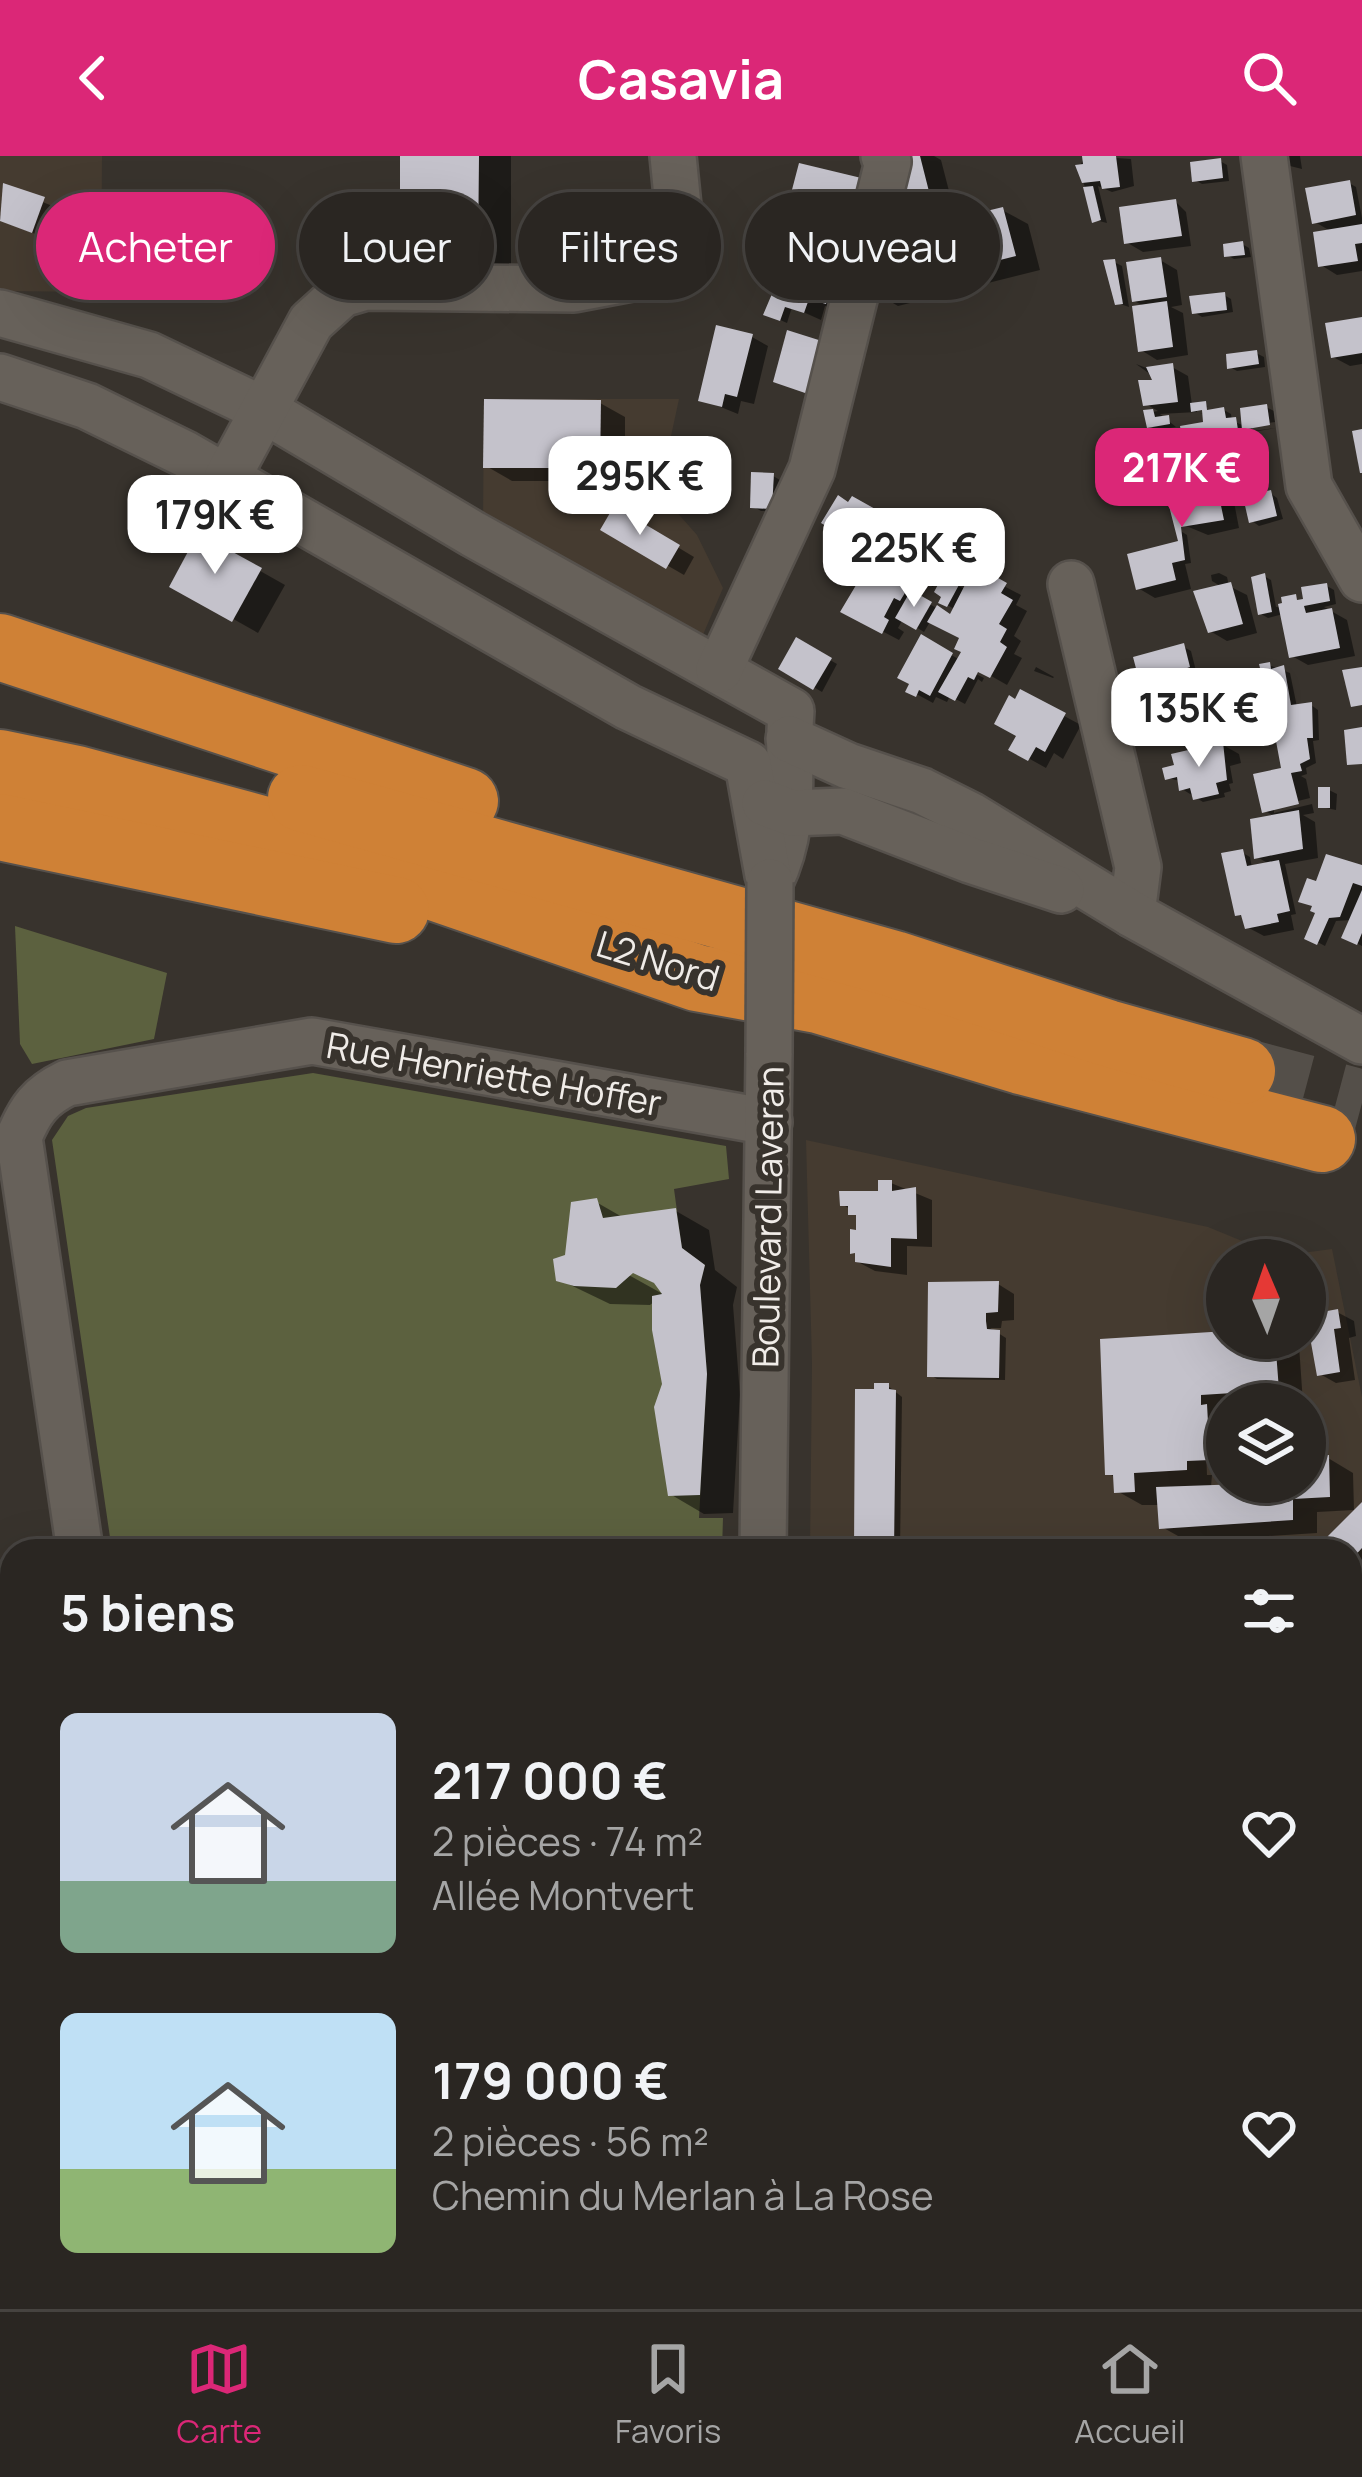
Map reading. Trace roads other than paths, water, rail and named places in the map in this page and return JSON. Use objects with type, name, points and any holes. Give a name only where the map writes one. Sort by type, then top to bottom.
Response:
[{"type":"highway","points":[[0,647],[679,874],[894,964]]},
{"type":"highway","name":"L2 Nord","points":[[0,717],[894,964],[1242,1071]]},
{"type":"highway","name":"L2 Nord","points":[[0,764],[76,779],[280,834],[697,978],[818,1000],[1021,1061],[1322,1139]]},
{"type":"highway","points":[[0,827],[576,946],[697,978]]},
{"type":"street","points":[[227,478],[311,322],[341,294],[366,287],[574,289],[632,278],[667,244],[678,206],[673,156]]},
{"type":"street","points":[[718,670],[812,469],[888,162],[884,156]]},
{"type":"street","points":[[1264,156],[1309,486],[1362,579]]},
{"type":"street","points":[[0,313],[149,355],[264,410],[491,544],[791,710],[789,739],[765,792]]},
{"type":"street","points":[[0,377],[87,406],[227,478],[628,707],[765,792],[843,811],[1132,914]]},
{"type":"street","points":[[1071,584],[1138,867],[1132,914]]},
{"type":"street","points":[[789,739],[970,814],[1132,914],[1362,1041]]},
{"type":"street","name":"Boulevard Laveran","points":[[763,1539],[770,882],[783,856],[765,792],[789,739]]},
{"type":"street","name":"Rue Henriette Hoffer","points":[[78,1539],[19,1137],[44,1094],[67,1083],[311,1041],[769,1123]]},
{"type":"tunnel","points":[[1242,1071],[1362,1103]]}]
